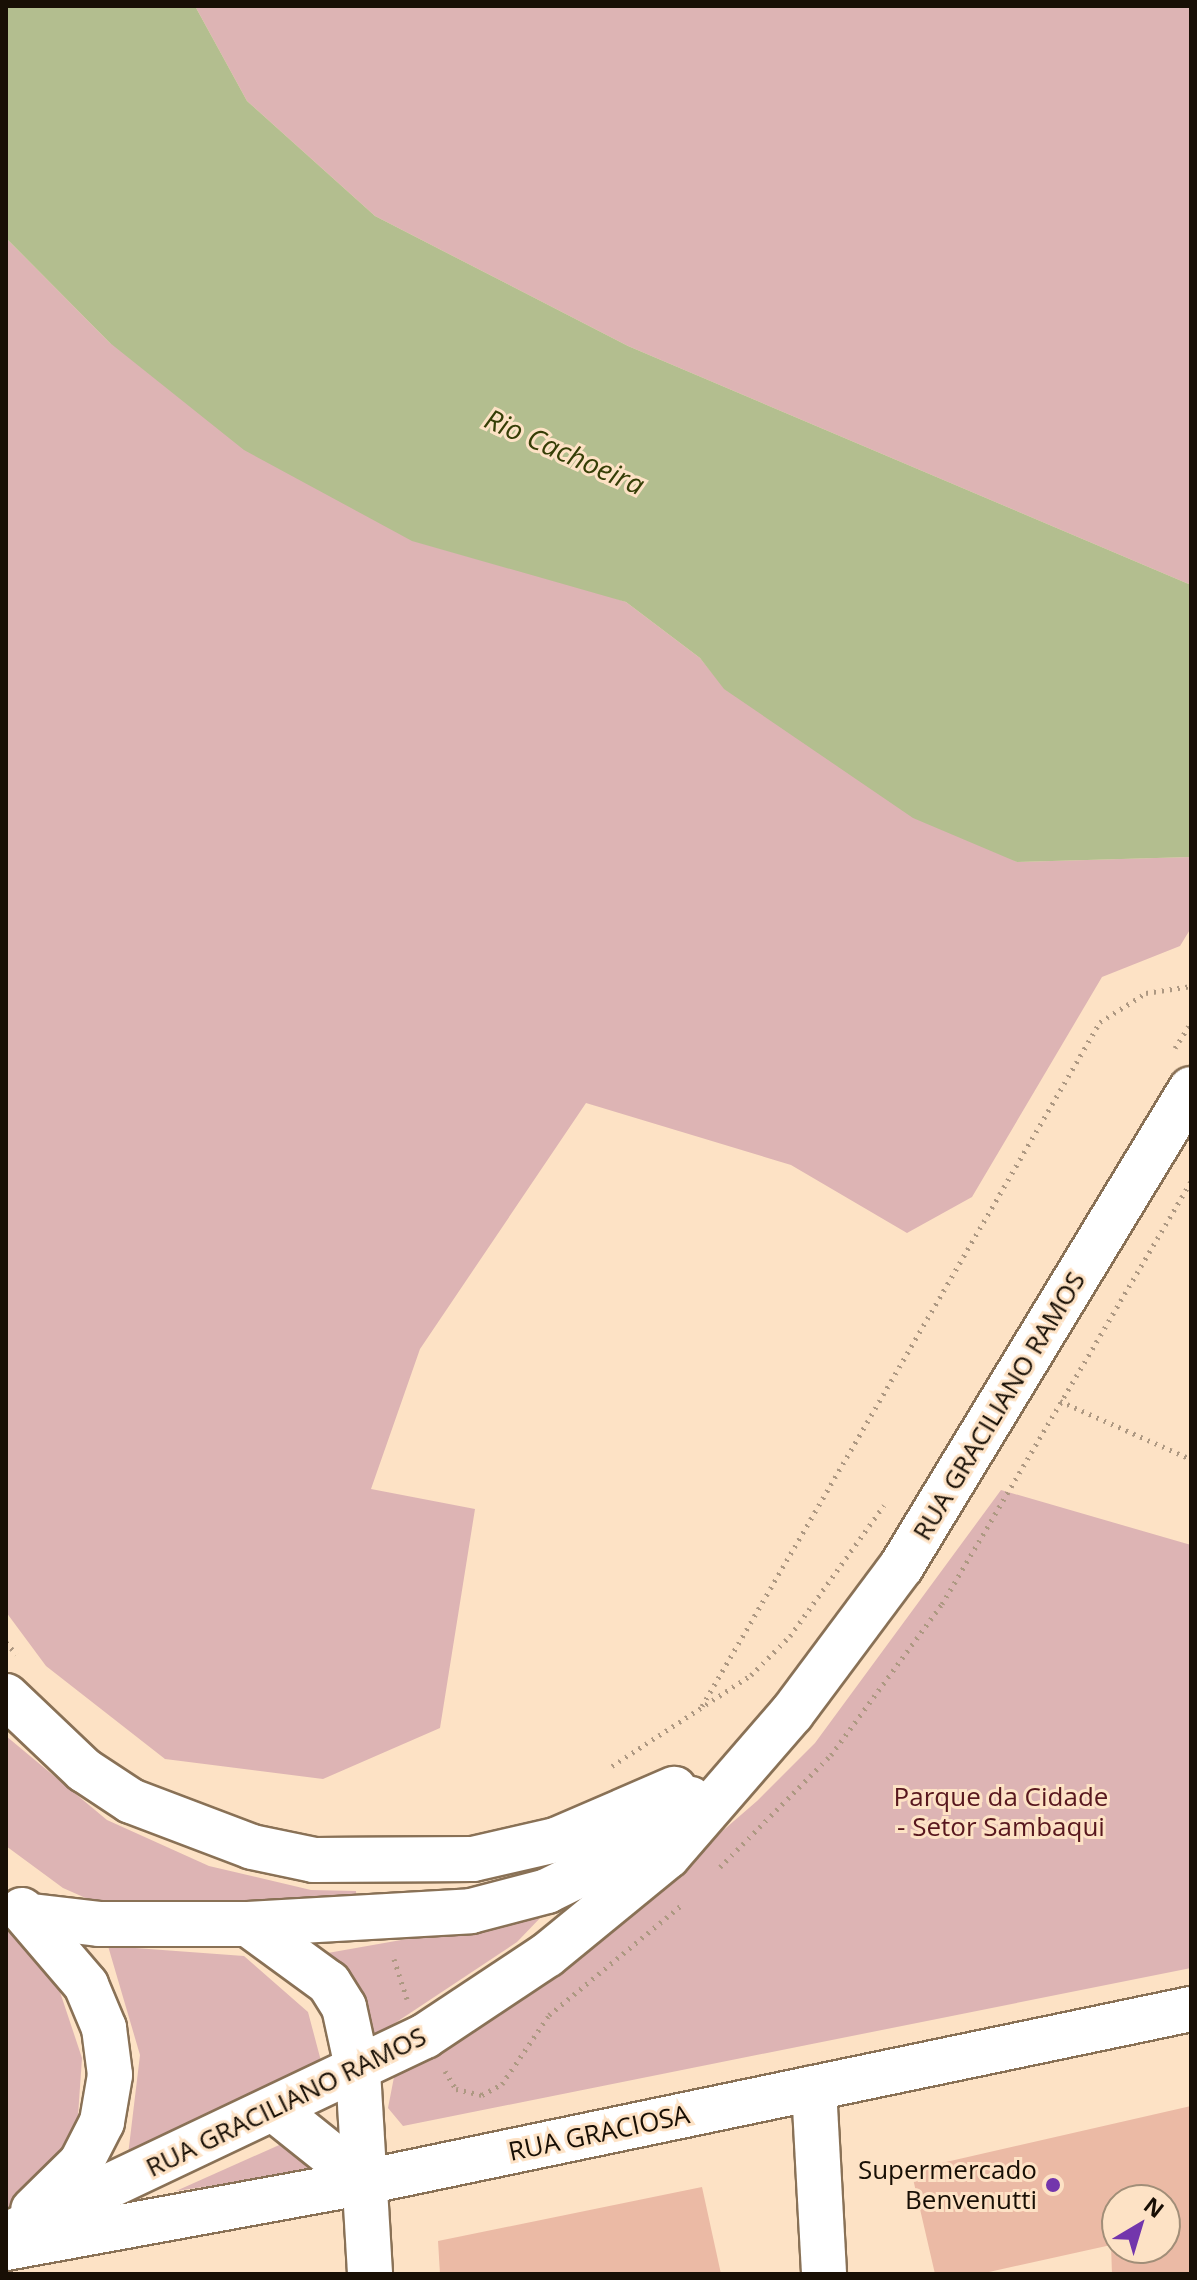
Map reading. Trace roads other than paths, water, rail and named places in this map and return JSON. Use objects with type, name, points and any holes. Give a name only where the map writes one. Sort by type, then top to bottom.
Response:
[{"type":"main road","name":"RUA GRACILIANO RAMOS","points":[[6,2232],[358,2071],[480,2001],[614,1903],[699,1823],[792,1713],[901,1567],[1179,1076]]},
{"type":"main road","points":[[15,1681],[84,1770],[131,1801],[252,1847],[314,1860],[473,1859],[556,1840],[737,1758]]},
{"type":"main road","name":"RUA GRACILIANO RAMOS","points":[[15,1903],[99,1924],[248,1924],[471,1911],[547,1891],[660,1825],[792,1713]]},
{"type":"main road","points":[[6,2232],[81,2163],[102,2122],[110,2075],[104,2028],[86,1985],[15,1903]]},
{"type":"main road","points":[[248,1924],[329,1983],[344,2007],[358,2071],[370,2274]]},
{"type":"main road","name":"RUA GRACIOSA","points":[[6,2248],[365,2182],[1191,2009]]},
{"type":"main road","points":[[814,2088],[824,2274]]},
{"type":"main road","points":[[275,2110],[365,2182]]},
{"type":"water","name":"Rio Cachoeira","points":[[6,6],[195,6],[247,101],[375,216],[628,346],[1191,585],[1191,857],[1017,862],[913,818],[724,689],[700,658],[626,602],[412,541],[244,450],[110,343],[6,238]]},
{"type":"place","name":"Supermercado Benvenutti","points":[[1053,2185]]},
{"type":"park label","name":"Parque da Cidade - Setor Sambaqui","points":[[1001,1812]]}]
